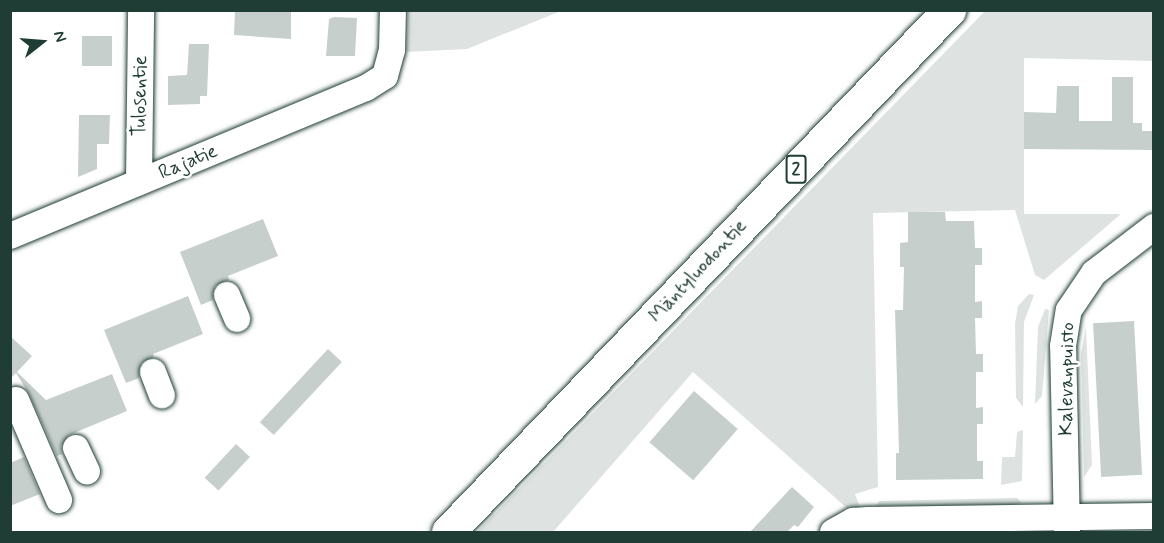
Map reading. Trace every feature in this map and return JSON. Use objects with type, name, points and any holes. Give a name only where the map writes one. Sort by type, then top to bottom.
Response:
[{"type":"highway","name":"Mäntyluodontie","points":[[448,532],[949,10]]},
{"type":"street","name":"Tulosentie","points":[[139,182],[141,10]]},
{"type":"street","name":"Rajatie","points":[[10,236],[366,88],[385,76],[392,50],[393,10]]},
{"type":"street","name":"Kalevanpuisto","points":[[1067,525],[1063,346],[1069,310],[1095,273],[1154,227]]},
{"type":"street","points":[[227,295],[237,319]]},
{"type":"street","points":[[16,400],[59,500]]},
{"type":"street","points":[[76,448],[87,472]]},
{"type":"street","points":[[833,532],[853,521],[869,520],[1067,525],[1154,516]]},
{"type":"shaded area","points":[[408,10],[561,11],[467,49],[407,52]]},
{"type":"shaded area","points":[[985,11],[1153,11],[1153,61],[1024,58],[1024,214],[1121,214],[1044,280],[1035,275],[1015,210],[873,213],[878,487],[855,494],[861,510],[849,510],[693,372],[553,532],[477,532]]},
{"type":"shaded area","points":[[1029,294],[1034,295],[1024,322],[1023,407],[1016,398],[1015,324],[1018,306]]},
{"type":"shaded area","points":[[1045,309],[1049,310],[1042,396],[1035,404],[1038,327]]},
{"type":"shaded area","points":[[1086,327],[1092,465],[1084,477],[1081,354]]},
{"type":"shaded area","points":[[1023,430],[1022,481],[1001,485],[1002,457],[1015,457],[1017,432]]},
{"type":"shaded area","points":[[1017,498],[1022,503],[992,508],[874,509],[879,501]]},
{"type":"building","points":[[235,10],[291,10],[291,39],[234,35]]},
{"type":"building","points":[[334,17],[357,18],[355,56],[326,56],[329,19]]},
{"type":"building","points":[[82,36],[112,36],[112,66],[82,66]]},
{"type":"building","points":[[189,44],[209,44],[207,96],[200,96],[200,104],[168,105],[168,76],[187,75]]},
{"type":"building","points":[[1112,77],[1133,77],[1133,123],[1142,123],[1142,131],[1154,131],[1154,150],[1024,149],[1024,112],[1056,113],[1057,86],[1079,86],[1079,121],[1112,121]]},
{"type":"building","points":[[79,115],[110,115],[109,144],[97,144],[97,169],[78,177]]},
{"type":"building","points":[[908,212],[945,212],[946,221],[974,221],[975,248],[982,248],[982,265],[975,265],[975,302],[982,301],[982,318],[975,318],[976,354],[983,354],[983,372],[976,372],[976,408],[983,407],[983,424],[977,424],[977,461],[983,461],[983,479],[896,480],[896,453],[899,453],[895,310],[903,310],[904,267],[900,267],[900,243],[908,242]]},
{"type":"building","points":[[263,219],[278,256],[228,276],[229,280],[215,286],[213,300],[201,305],[180,252]]},
{"type":"building","points":[[188,296],[203,334],[153,354],[154,357],[141,363],[139,378],[126,383],[104,330]]},
{"type":"building","points":[[1134,321],[1142,475],[1101,477],[1093,323]]},
{"type":"building","points":[[10,336],[32,356],[17,372],[46,400],[112,374],[127,411],[69,435],[61,446],[62,454],[57,456],[29,394],[16,373],[10,379]]},
{"type":"building","points":[[328,349],[342,362],[274,435],[260,422]]},
{"type":"building","points":[[694,391],[738,429],[693,480],[649,442]]},
{"type":"building","points":[[236,444],[250,457],[219,491],[205,478]]},
{"type":"building","points":[[24,457],[40,494],[10,506],[10,463]]},
{"type":"building","points":[[792,487],[814,507],[798,527],[794,525],[787,532],[750,532]]}]
